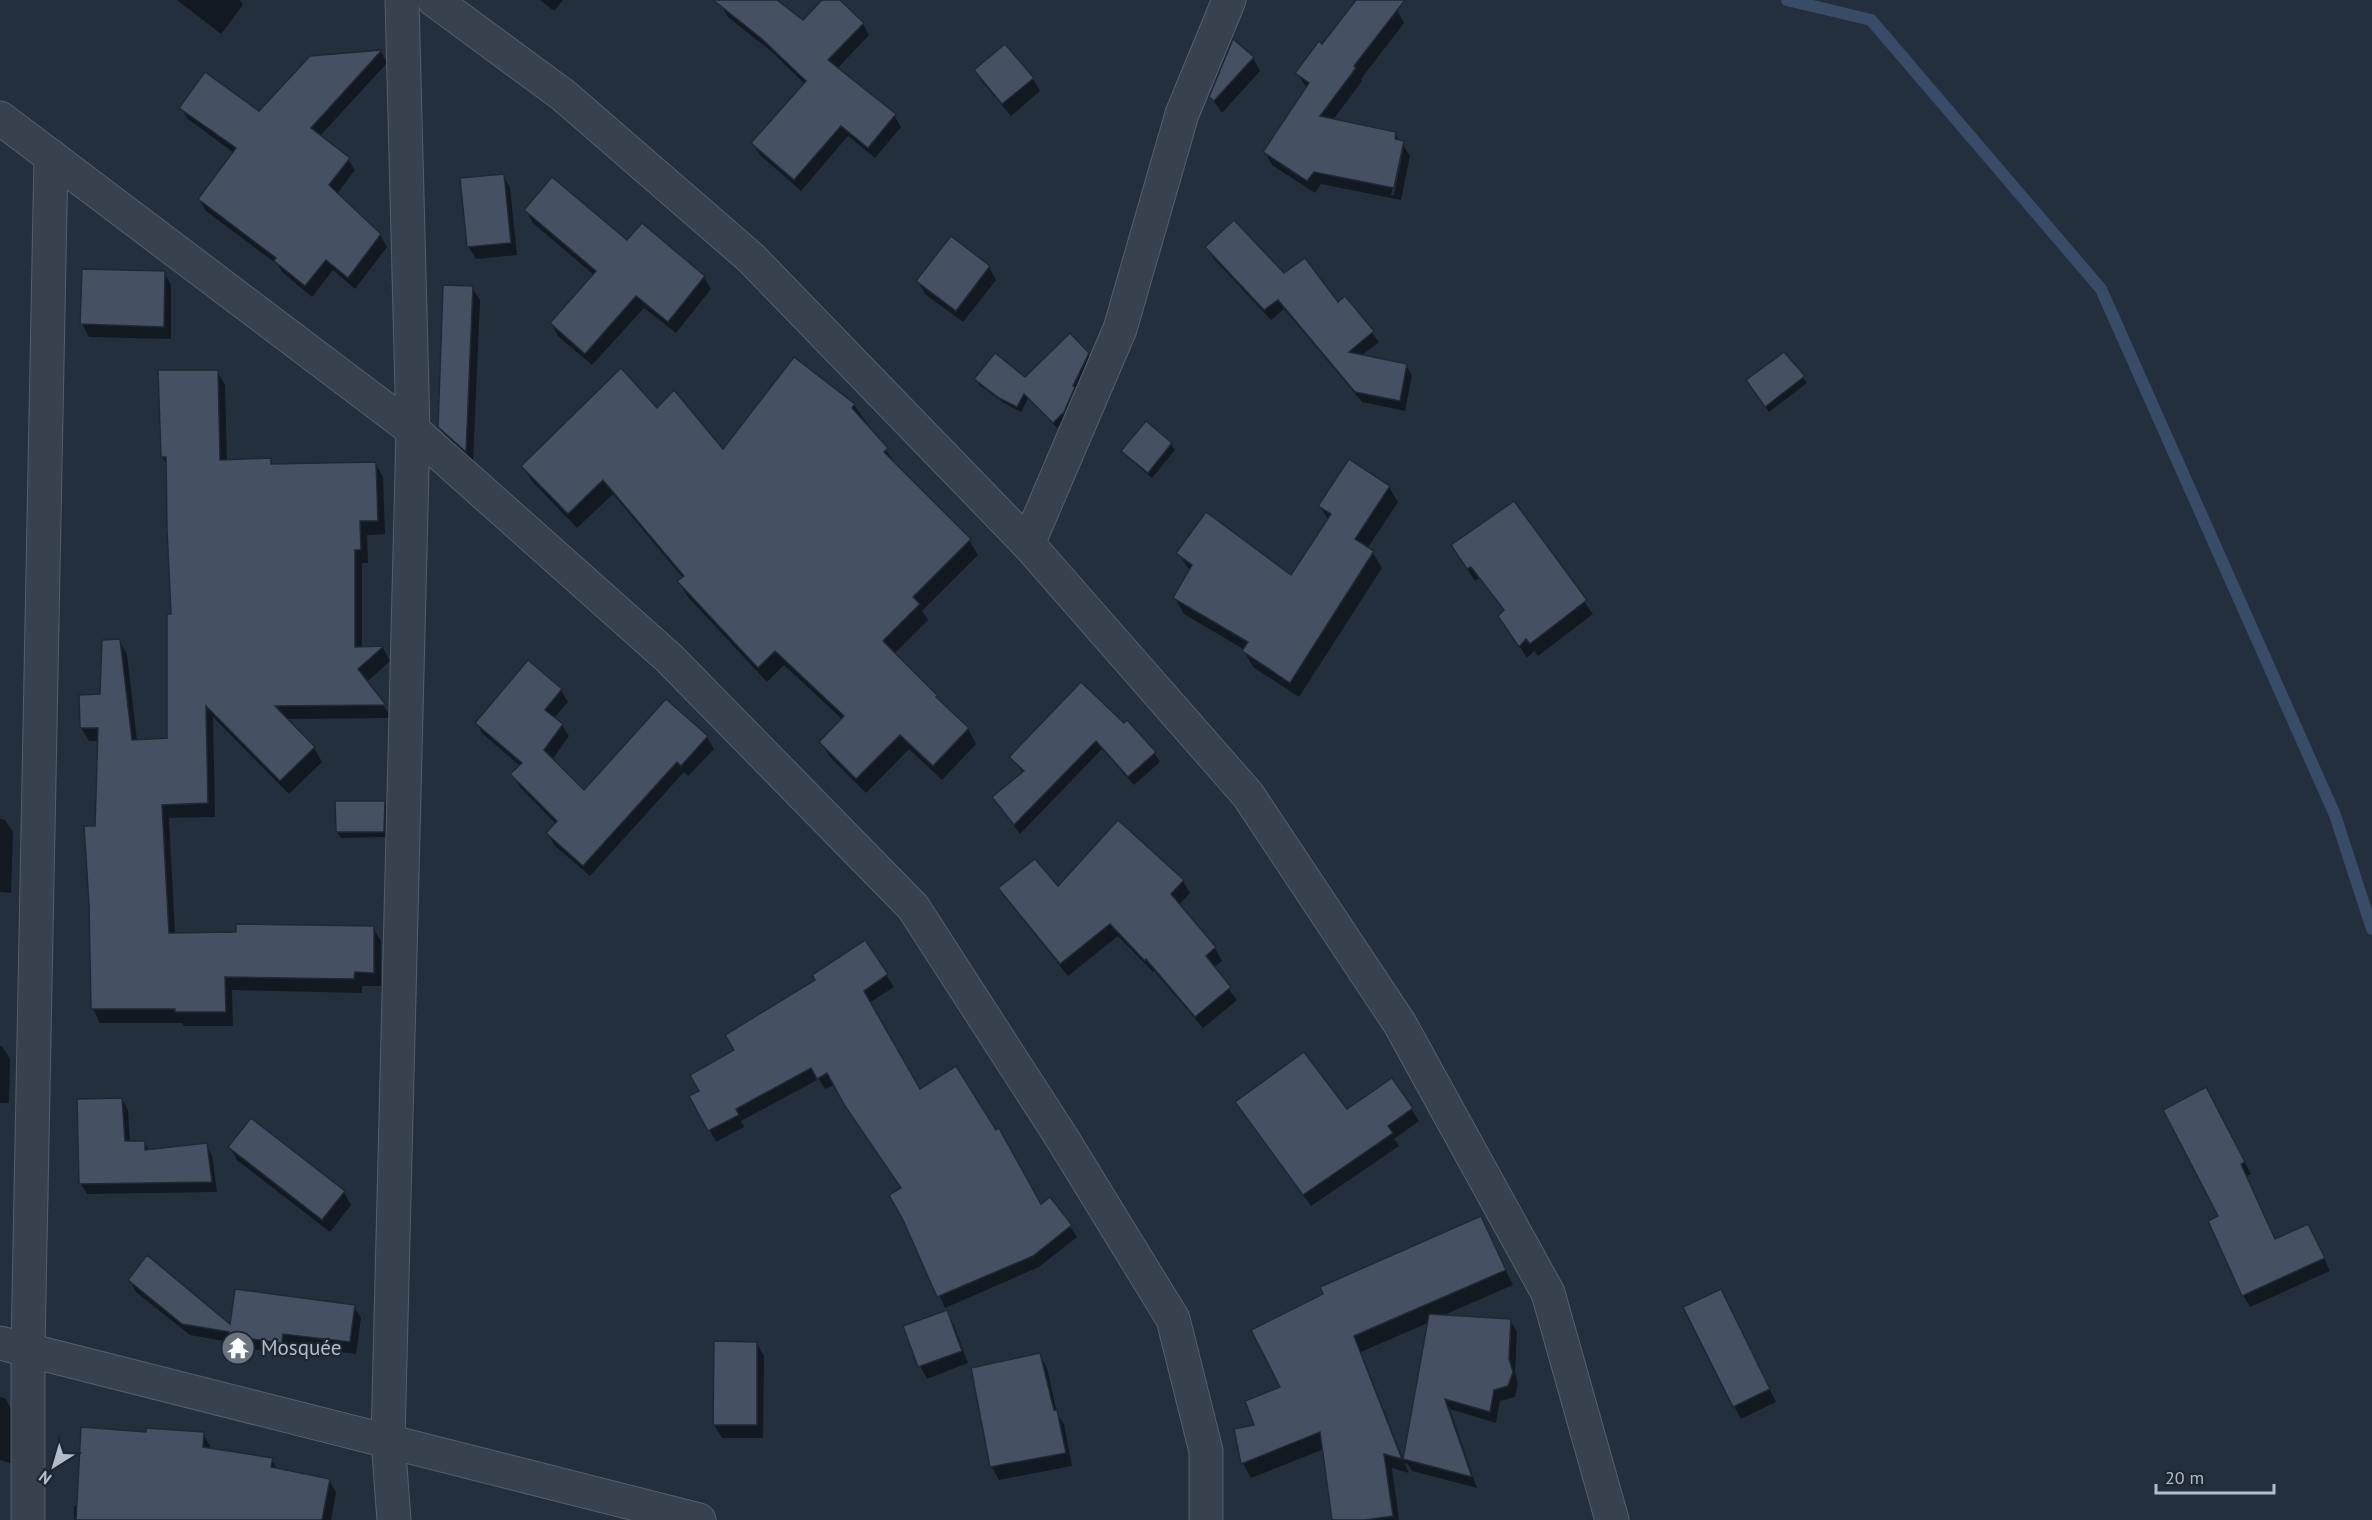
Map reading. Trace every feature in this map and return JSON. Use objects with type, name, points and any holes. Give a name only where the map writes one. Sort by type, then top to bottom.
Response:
[{"type":"street","points":[[394,1520],[388,1440],[413,430],[402,0]]},
{"type":"street","points":[[434,0],[563,95],[751,258],[1028,544],[1248,795],[1401,1024],[1548,1293],[1612,1520]]},
{"type":"street","points":[[1028,544],[1120,329],[1182,114],[1229,0]]},
{"type":"street","points":[[0,117],[413,430],[669,658],[913,907],[1062,1138],[1173,1319],[1206,1451],[1206,1520]]},
{"type":"street","points":[[28,1520],[14,1346],[51,156]]},
{"type":"street","points":[[14,1346],[699,1520]]},
{"type":"building","points":[[713,0],[777,0],[803,20],[822,0],[840,0],[864,23],[828,60],[896,114],[868,148],[841,126],[794,180],[751,143],[806,81],[762,39]]},
{"type":"building","points":[[1356,0],[1405,0],[1354,66],[1356,68],[1320,116],[1396,132],[1395,139],[1404,141],[1394,188],[1314,172],[1307,181],[1263,152],[1309,83],[1295,73],[1319,41],[1322,44]]},
{"type":"building","points":[[1233,39],[1254,57],[1214,101],[1209,97]]},
{"type":"building","points":[[1005,44],[1034,78],[1002,104],[974,70]]},
{"type":"building","points":[[382,50],[311,128],[350,158],[329,185],[381,234],[348,278],[326,260],[305,286],[274,261],[276,258],[198,199],[236,148],[179,108],[205,72],[259,111],[310,56]]},
{"type":"building","points":[[504,174],[511,243],[467,247],[460,178]]},
{"type":"building","points":[[552,177],[627,240],[642,223],[705,276],[668,322],[636,296],[585,354],[550,323],[596,271],[524,210]]},
{"type":"building","points":[[1234,220],[1284,273],[1305,258],[1338,302],[1345,296],[1374,331],[1349,352],[1407,364],[1400,401],[1355,392],[1278,300],[1264,310],[1205,247]]},
{"type":"building","points":[[951,236],[990,266],[956,311],[916,281]]},
{"type":"building","points":[[82,269],[165,271],[164,327],[80,324]]},
{"type":"building","points":[[443,285],[473,286],[466,452],[438,427]]},
{"type":"building","points":[[1070,333],[1089,353],[1073,386],[1075,387],[1064,412],[1053,423],[1024,394],[1017,407],[999,398],[974,379],[995,353],[1025,377]]},
{"type":"building","points":[[1784,352],[1805,376],[1765,407],[1746,380]]},
{"type":"building","points":[[794,357],[855,404],[852,408],[888,448],[884,452],[971,539],[913,597],[920,604],[883,641],[969,728],[933,766],[900,735],[856,779],[819,742],[844,716],[775,651],[758,668],[677,581],[684,576],[603,480],[568,514],[521,466],[621,368],[657,408],[674,390],[723,449]]},
{"type":"building","points":[[158,370],[218,370],[220,460],[271,458],[271,464],[376,462],[378,521],[360,521],[361,550],[355,550],[355,647],[384,646],[358,669],[386,705],[275,706],[315,747],[280,781],[206,706],[208,803],[162,805],[169,933],[236,932],[236,924],[374,926],[374,973],[355,972],[354,979],[225,977],[226,1012],[175,1012],[175,1009],[91,1009],[89,904],[84,826],[95,826],[98,728],[80,728],[79,695],[100,694],[102,640],[120,639],[132,740],[167,738],[167,614],[171,614],[166,457],[161,457]]},
{"type":"building","points":[[1146,421],[1172,443],[1148,473],[1121,451]]},
{"type":"building","points":[[1349,459],[1390,486],[1355,539],[1374,551],[1290,683],[1242,651],[1248,642],[1173,598],[1192,565],[1176,553],[1206,512],[1291,575],[1331,514],[1318,506]]},
{"type":"building","points":[[1514,501],[1587,600],[1530,644],[1526,639],[1519,647],[1498,616],[1504,610],[1471,567],[1467,569],[1451,545]]},
{"type":"building","points":[[528,660],[562,689],[545,710],[563,724],[544,750],[584,790],[666,699],[708,736],[681,766],[677,762],[583,866],[546,833],[557,821],[510,774],[522,763],[475,723]]},
{"type":"building","points":[[1081,682],[1124,723],[1127,720],[1156,752],[1128,777],[1096,741],[1014,825],[992,797],[1024,771],[1009,757]]},
{"type":"building","points":[[335,801],[385,801],[384,832],[336,832]]},
{"type":"building","points":[[1118,820],[1184,880],[1171,894],[1216,947],[1206,956],[1231,987],[1195,1017],[1146,959],[1145,961],[1110,924],[1060,964],[998,888],[1035,859],[1058,886]]},
{"type":"building","points":[[865,940],[888,974],[864,991],[920,1089],[956,1066],[996,1130],[999,1128],[1041,1204],[1050,1197],[1072,1225],[1033,1256],[937,1297],[903,1220],[889,1195],[901,1188],[845,1106],[827,1073],[817,1079],[811,1068],[736,1109],[739,1115],[708,1131],[689,1096],[699,1091],[690,1075],[734,1050],[725,1035],[815,980],[812,975]]},
{"type":"building","points":[[1304,1052],[1347,1109],[1392,1078],[1413,1108],[1388,1126],[1393,1133],[1303,1195],[1235,1102]]},
{"type":"building","points":[[2206,1087],[2245,1162],[2241,1164],[2275,1239],[2308,1224],[2325,1258],[2242,1296],[2208,1221],[2218,1216],[2163,1110]]},
{"type":"building","points":[[122,1098],[125,1141],[145,1141],[145,1150],[207,1143],[212,1182],[79,1184],[77,1099]]},
{"type":"building","points":[[251,1118],[345,1191],[322,1220],[228,1147]]},
{"type":"building","points":[[1481,1216],[1506,1270],[1354,1336],[1402,1459],[1384,1454],[1393,1516],[1365,1520],[1332,1520],[1320,1432],[1241,1464],[1234,1429],[1254,1425],[1245,1401],[1280,1387],[1251,1330],[1323,1294],[1320,1287]]},
{"type":"building","points":[[147,1255],[230,1324],[235,1289],[355,1305],[350,1342],[283,1334],[282,1343],[229,1336],[229,1332],[182,1324],[128,1280]]},
{"type":"building","points":[[1721,1289],[1770,1389],[1733,1407],[1683,1307]]},
{"type":"building","points":[[947,1310],[962,1351],[918,1367],[903,1326]]},
{"type":"building","points":[[1429,1314],[1511,1319],[1509,1359],[1513,1372],[1508,1386],[1494,1390],[1490,1412],[1445,1399],[1472,1477],[1403,1459]]},
{"type":"building","points":[[714,1341],[757,1342],[757,1425],[713,1425]]},
{"type":"building","points":[[1040,1353],[1054,1410],[1057,1410],[1066,1453],[990,1467],[971,1368]]},
{"type":"building","points":[[81,1427],[146,1432],[146,1428],[204,1432],[203,1447],[273,1458],[271,1467],[330,1479],[322,1520],[76,1520]]},
{"type":"waterway","points":[[1787,0],[1871,20],[2101,289],[2335,815],[2372,929]]},
{"type":"place","name":"Mosquée","points":[[238,1348]]}]
